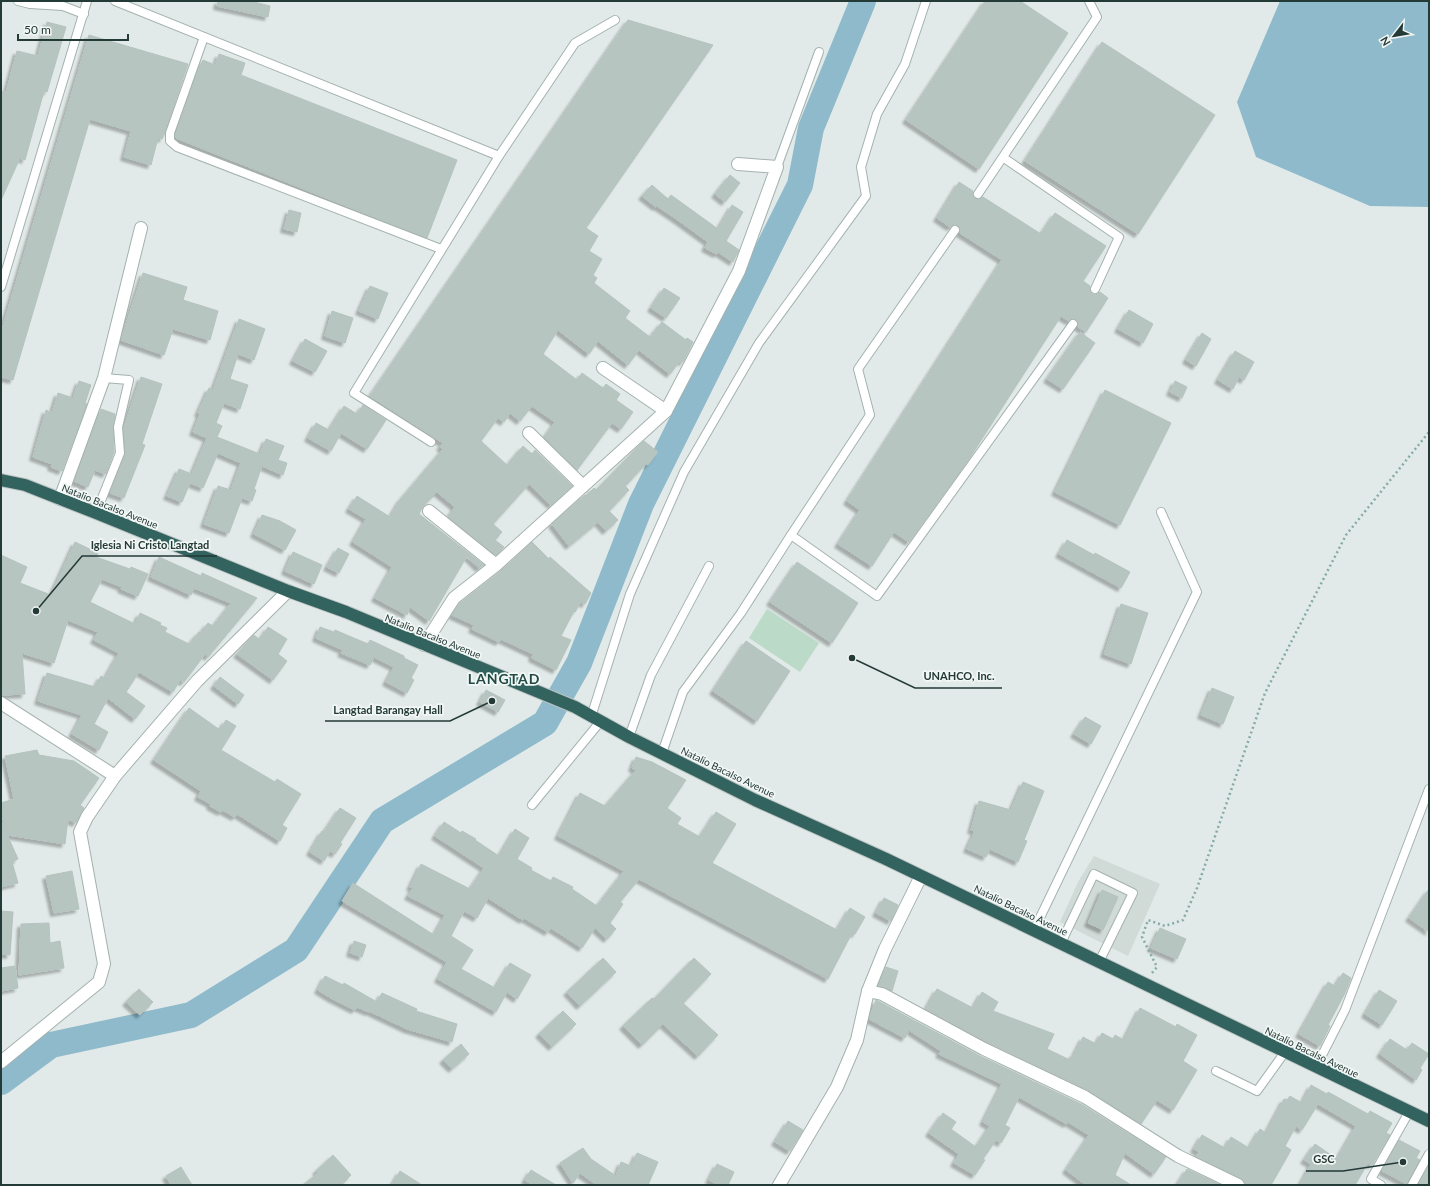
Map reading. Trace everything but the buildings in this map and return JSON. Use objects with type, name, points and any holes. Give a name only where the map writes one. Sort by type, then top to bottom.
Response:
[{"type":"highway","name":"Natalio Bacalso Avenue","points":[[1,480],[25,485],[288,591],[346,612],[542,692],[575,707],[629,737],[755,800],[921,876],[1429,1122]]},
{"type":"street","points":[[424,645],[454,598],[496,565],[666,411],[740,270],[777,167],[738,164]]},
{"type":"street","points":[[60,499],[104,378],[141,228]]},
{"type":"street","points":[[603,368],[666,411]]},
{"type":"street","points":[[529,433],[583,486]]},
{"type":"street","points":[[429,511],[496,565]]},
{"type":"street","points":[[1,1062],[99,982],[104,964],[80,832],[87,817],[115,776],[197,681],[288,591]]},
{"type":"street","points":[[1,703],[115,776]]},
{"type":"street","points":[[779,1185],[837,1087],[857,1040],[868,991],[885,949],[921,876]]},
{"type":"street","points":[[868,991],[882,994],[984,1049],[1085,1097],[1178,1156],[1238,1185]]},
{"type":"lane","points":[[18,1],[30,4],[63,6],[84,14]]},
{"type":"lane","points":[[1,287],[4,267],[87,1]]},
{"type":"lane","points":[[114,1],[499,156]]},
{"type":"lane","points":[[532,805],[595,719],[630,594],[684,472],[759,343],[866,196],[861,167],[876,114],[905,64],[926,1]]},
{"type":"lane","points":[[978,194],[1004,158],[1097,17],[1089,1]]},
{"type":"lane","points":[[430,442],[354,393],[499,156],[574,43],[615,20]]},
{"type":"lane","points":[[204,37],[170,133],[170,141],[177,147],[441,249]]},
{"type":"lane","points":[[777,167],[819,52]]},
{"type":"lane","points":[[1004,158],[1119,237],[1095,289]]},
{"type":"lane","points":[[662,754],[683,692],[741,613],[870,414],[858,368],[955,230]]},
{"type":"lane","points":[[792,536],[877,596],[1073,324]]},
{"type":"lane","points":[[96,513],[120,453],[118,426],[129,380],[104,378]]},
{"type":"lane","points":[[1034,930],[1197,592],[1161,512]]},
{"type":"lane","points":[[629,737],[651,675],[709,566]]},
{"type":"lane","points":[[1316,1067],[1346,1010],[1429,789]]},
{"type":"lane","points":[[1061,943],[1094,874],[1133,893],[1100,962]]},
{"type":"lane","points":[[1216,1071],[1257,1091],[1285,1052]]},
{"type":"lane","points":[[1381,1185],[1371,1179],[1408,1112]]},
{"type":"lane","points":[[1412,1185],[1429,1154]]},
{"type":"path","points":[[1144,984],[1157,967],[1142,937],[1148,920],[1165,926],[1183,920],[1197,888],[1265,693],[1346,535],[1429,432]]},
{"type":"shaded area","points":[[1094,856],[1160,884],[1128,956],[1060,922],[1078,882]]},
{"type":"green space","points":[[767,609],[819,643],[800,672],[749,638]]},
{"type":"water","points":[[1280,1],[1429,1],[1429,207],[1370,206],[1256,157],[1237,102]]},
{"type":"waterway","points":[[1,1082],[51,1045],[191,1015],[296,950],[382,821],[545,723],[579,663],[641,504],[800,185],[811,128],[863,1]]},
{"type":"place","name":"Iglesia Ni Cristo Langtad","points":[[36,611]]},
{"type":"place","name":"UNAHCO, Inc.","points":[[852,658]]},
{"type":"place","name":"Langtad Barangay Hall","points":[[492,701]]},
{"type":"place","name":"GSC","points":[[1403,1162]]},
{"type":"district","name":"LANGTAD","points":[[504,679]]}]
